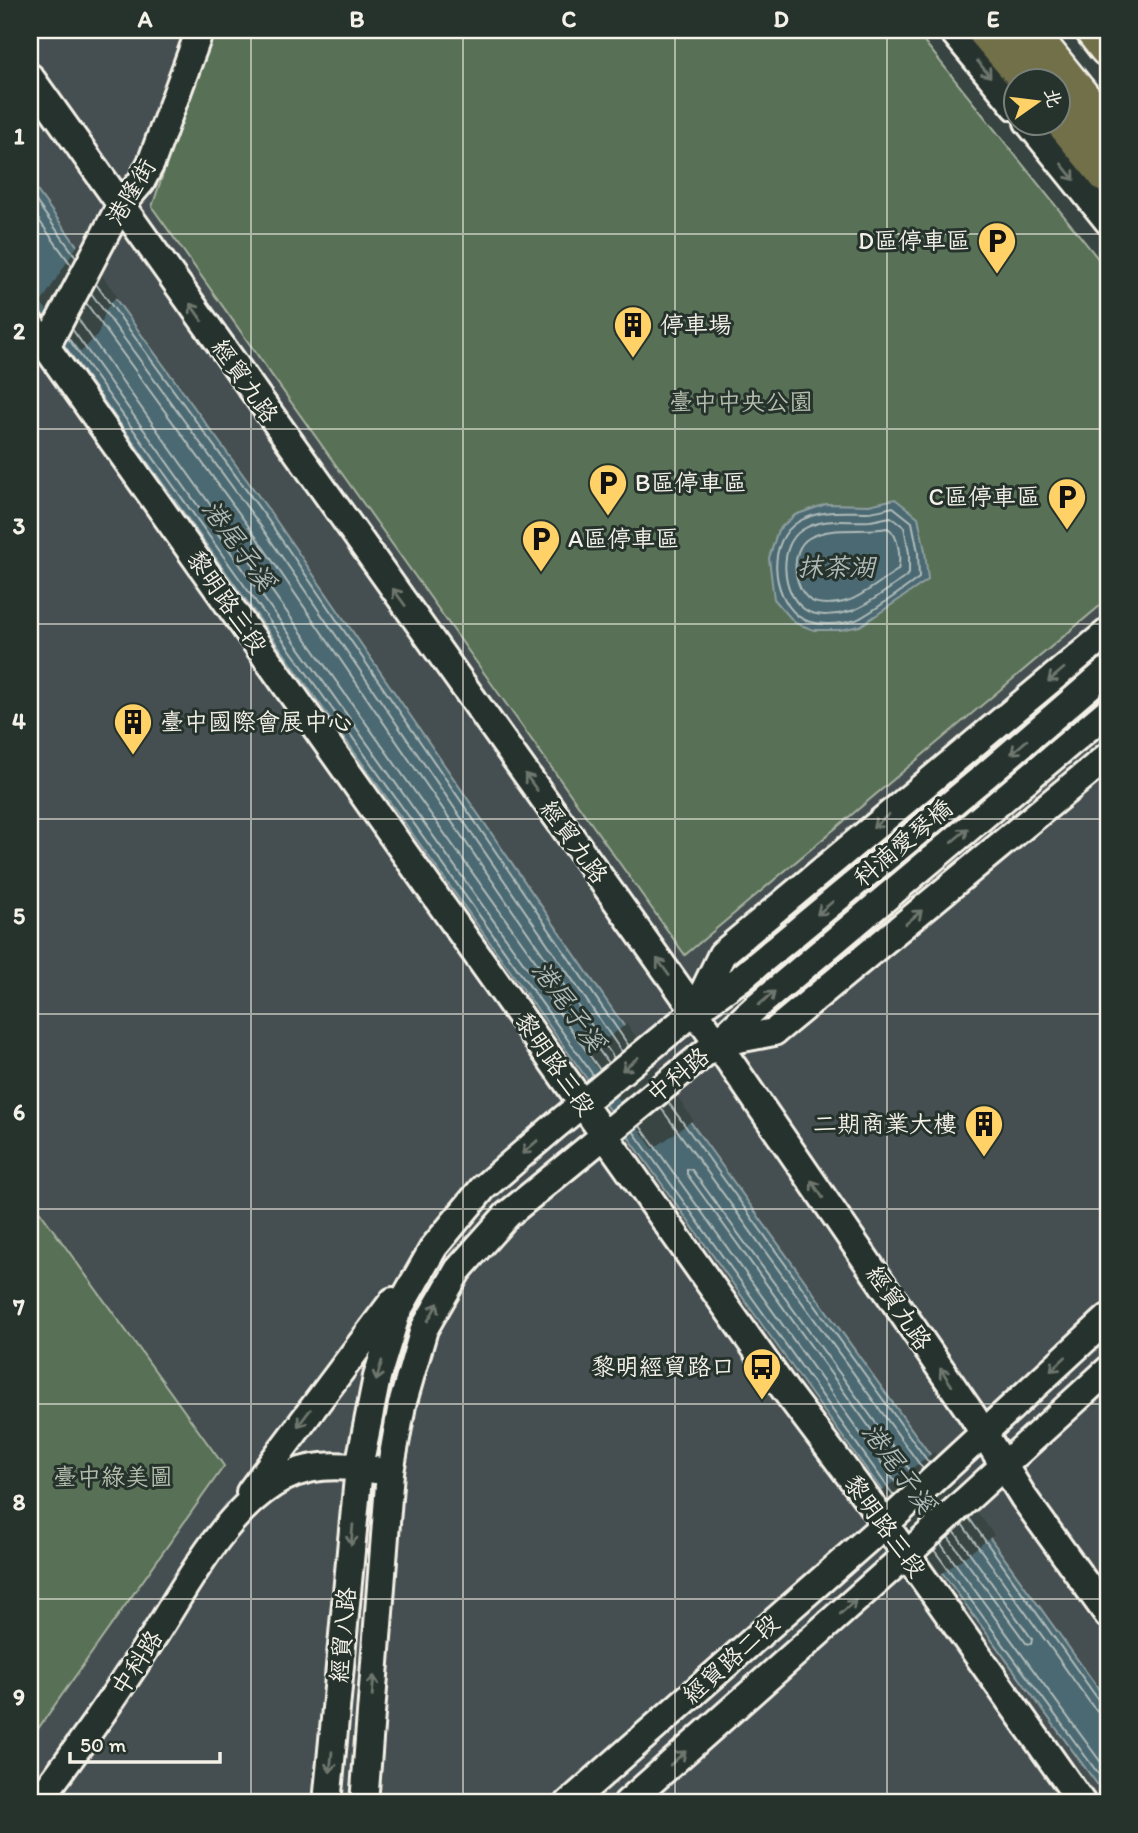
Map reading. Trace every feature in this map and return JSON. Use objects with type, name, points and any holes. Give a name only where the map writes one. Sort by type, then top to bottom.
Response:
[{"type":"highway","points":[[986,30],[1017,66]]},
{"type":"highway","points":[[1027,30],[1108,131]]},
{"type":"highway","points":[[1094,30],[1108,48]]},
{"type":"highway","points":[[1072,131],[1108,175]]},
{"type":"street","name":"港隆街","points":[[43,336],[116,215],[141,183],[151,163],[200,30]]},
{"type":"street","points":[[952,30],[1002,90]]},
{"type":"street","name":"經貿九路","points":[[30,77],[116,215],[707,1051],[984,1433],[1024,1498],[1108,1615]]},
{"type":"street","points":[[1039,136],[1108,222]]},
{"type":"street","name":"黎明路三段","points":[[43,336],[785,1390],[913,1550],[1082,1803]]},
{"type":"street","name":"中科路","points":[[37,1803],[99,1720],[231,1519],[434,1247],[483,1188],[582,1102],[686,1018],[722,954],[1108,632]]},
{"type":"street","name":"科湳愛琴橋","points":[[686,1018],[751,969],[986,775],[1108,670]]},
{"type":"street","name":"科湳愛琴橋","points":[[707,1051],[1108,711]]},
{"type":"street","name":"中科路","points":[[231,1519],[272,1484],[295,1472],[328,1465],[390,1472],[402,1405],[424,1329],[458,1269],[507,1215],[707,1051],[774,1032],[1108,756]]},
{"type":"street","name":"中科路","points":[[359,1467],[377,1377],[397,1312],[434,1247]]},
{"type":"street","points":[[984,1433],[1108,1318]]},
{"type":"street","points":[[1004,1465],[1108,1370]]},
{"type":"street","name":"經貿路二段","points":[[569,1803],[984,1433]]},
{"type":"street","name":"經貿路二段","points":[[627,1803],[913,1550],[1004,1465]]},
{"type":"street","name":"經貿八路","points":[[327,1803],[359,1467]]},
{"type":"street","name":"經貿八路","points":[[364,1803],[390,1472]]},
{"type":"shaded area","points":[[30,30],[900,30],[1108,285],[1108,1803],[30,1803]]},
{"type":"green space","name":"臺中中央公園","points":[[211,30],[915,30],[1108,271],[1108,599],[685,955],[152,207]]},
{"type":"green space","name":"臺中綠美圖","points":[[30,1198],[224,1466],[30,1740]]},
{"type":"water","name":"港尾子溪","points":[[30,181],[273,516],[679,1106],[1108,1702],[1108,1799],[815,1399],[30,297]]},
{"type":"water","name":"抹茶湖","points":[[895,499],[918,517],[928,580],[860,626],[840,630],[814,630],[795,623],[774,599],[769,558],[778,530],[795,515],[826,504],[869,505]]},
{"type":"pier","points":[[79,243],[117,296],[106,309],[98,334],[81,352],[41,303]]},
{"type":"pier","points":[[627,1024],[693,1120],[653,1149],[586,1053]]},
{"type":"pier","points":[[934,1452],[994,1535],[941,1574],[880,1492]]},
{"type":"place","name":"D區停車區","points":[[997,275]]},
{"type":"place","name":"停車場","points":[[633,359]]},
{"type":"place","name":"B區停車區","points":[[608,517]]},
{"type":"place","name":"C區停車區","points":[[1067,531]]},
{"type":"place","name":"A區停車區","points":[[541,573]]},
{"type":"place","name":"臺中國際會展中心","points":[[133,756]]},
{"type":"place","name":"二期商業大樓","points":[[984,1158]]},
{"type":"place","name":"黎明經貿路口","points":[[762,1401]]}]
